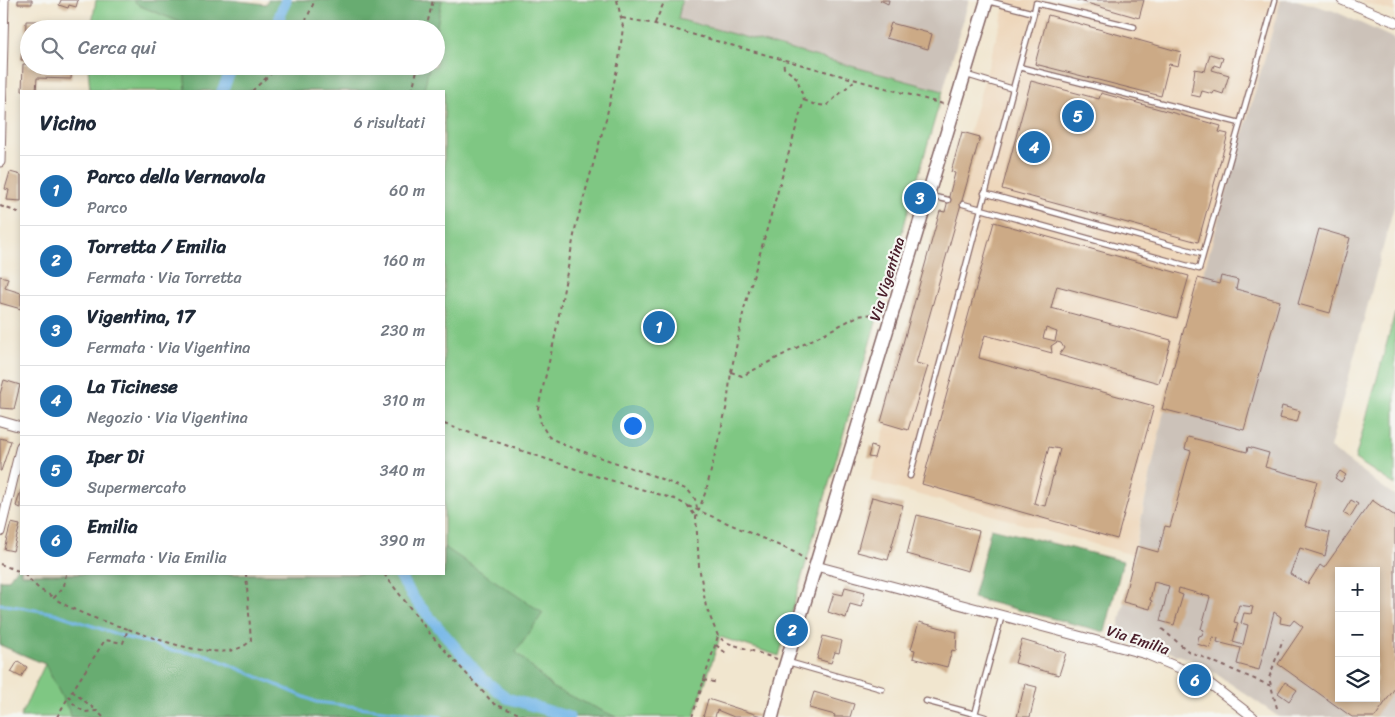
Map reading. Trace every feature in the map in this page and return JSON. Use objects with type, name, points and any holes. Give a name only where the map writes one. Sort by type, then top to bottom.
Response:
[{"type":"street","points":[[0,162],[4,0]]},
{"type":"street","name":"Via Vigentina","points":[[772,717],[784,661],[816,566],[987,0]]},
{"type":"street","points":[[1342,0],[1395,22]]},
{"type":"street","points":[[0,421],[20,427]]},
{"type":"street","points":[[0,532],[20,450]]},
{"type":"street","name":"Via Emilia","points":[[816,566],[1146,654],[1201,677],[1253,717]]},
{"type":"lane","points":[[987,0],[1034,13]]},
{"type":"lane","points":[[963,204],[1199,269],[1275,0]]},
{"type":"lane","points":[[910,476],[1036,3],[1134,26]]},
{"type":"lane","points":[[1019,67],[1240,123]]},
{"type":"lane","points":[[965,74],[1013,89]]},
{"type":"lane","points":[[984,193],[1203,254]]},
{"type":"lane","points":[[929,195],[948,200]]},
{"type":"lane","points":[[975,714],[1002,615]]},
{"type":"lane","points":[[784,661],[882,689]]},
{"type":"lane","points":[[926,701],[985,717]]},
{"type":"path","points":[[306,20],[315,0]]},
{"type":"path","points":[[428,20],[433,0]]},
{"type":"path","points":[[617,0],[622,18],[623,36],[619,60],[606,119],[574,233],[554,341],[538,408],[539,419],[549,437],[564,445],[649,474],[688,490],[695,499],[697,510],[696,518],[702,585],[706,607],[718,636],[725,642],[784,661]]},
{"type":"path","points":[[655,24],[665,0]]},
{"type":"path","points":[[622,18],[655,24],[945,105]]},
{"type":"path","points":[[697,510],[706,491],[710,466],[727,405],[731,372],[744,309],[804,100],[797,78],[784,68],[783,60]]},
{"type":"path","points":[[253,90],[269,75]]},
{"type":"path","points":[[412,90],[416,75]]},
{"type":"path","points":[[804,100],[812,104],[826,106],[856,80]]},
{"type":"path","points":[[0,206],[20,213]]},
{"type":"path","points":[[731,372],[742,376],[858,316],[877,315],[884,311]]},
{"type":"path","points":[[445,424],[596,476],[675,499],[804,558]]},
{"type":"path","points":[[688,506],[696,518]]},
{"type":"path","points":[[0,564],[20,572]]},
{"type":"path","points":[[25,575],[39,589],[68,607],[92,618],[173,645],[201,650],[245,648],[251,640],[246,575]]},
{"type":"path","points":[[54,598],[64,586],[66,575]]},
{"type":"path","points":[[385,575],[431,635],[494,704],[527,717]]},
{"type":"path","points":[[58,717],[72,691],[105,640],[123,642],[128,629]]},
{"type":"path","points":[[1162,629],[1188,651],[1271,686]]},
{"type":"path","points":[[692,717],[718,636]]},
{"type":"path","points":[[1277,708],[1269,678],[1283,639]]},
{"type":"path","points":[[716,645],[727,654]]},
{"type":"path","points":[[704,680],[718,683]]},
{"type":"path","points":[[72,691],[103,717]]},
{"type":"path","points":[[69,696],[73,703],[84,712],[97,711]]},
{"type":"shaded area","points":[[682,0],[969,0],[943,91],[677,19]]},
{"type":"shaded area","points":[[1007,0],[1281,0],[1163,415],[1133,555],[870,481]]},
{"type":"shaded area","points":[[1281,0],[1296,0],[1334,11],[1395,39],[1395,202],[1330,448],[1395,496],[1395,717],[1279,717],[1199,662],[1117,635],[1163,415]]},
{"type":"shaded area","points":[[1357,0],[1395,0],[1395,12]]},
{"type":"green space","points":[[96,0],[225,0],[252,13],[276,0],[682,0],[678,19],[943,91],[779,656],[720,637],[694,717],[20,717],[45,664],[0,645],[0,580],[8,580],[20,564],[20,575],[445,575],[445,90],[90,90],[89,75],[445,75],[445,20],[93,20]]},
{"type":"green space","points":[[133,0],[230,0],[266,4],[268,0],[442,0],[438,20],[175,20],[140,6]]},
{"type":"green space","points":[[185,75],[427,75],[424,90],[186,90]]},
{"type":"green space","points":[[1395,313],[1395,485],[1355,459]]},
{"type":"green space","points":[[991,528],[1123,561],[1105,632],[973,598]]},
{"type":"green space","points":[[445,548],[543,613],[516,652],[553,688],[616,717],[72,717],[45,664],[0,645],[0,580],[8,580],[20,564],[20,575],[445,575]]},
{"type":"building","points":[[18,0],[32,0],[32,4],[18,4]]},
{"type":"building","points":[[61,0],[78,0],[76,7],[69,5],[68,8],[59,5]]},
{"type":"building","points":[[880,0],[889,0],[888,4]]},
{"type":"building","points":[[1076,0],[1144,0],[1139,18]]},
{"type":"building","points":[[1048,15],[1181,52],[1178,66],[1169,64],[1161,96],[1035,64]]},
{"type":"building","points":[[891,23],[932,34],[928,49],[886,38]]},
{"type":"building","points":[[1210,54],[1223,58],[1220,67],[1214,65],[1212,70],[1229,75],[1223,94],[1214,91],[1213,94],[1202,91],[1200,97],[1191,95],[1195,69],[1205,71]]},
{"type":"building","points":[[23,75],[71,75],[71,79],[37,78],[36,90],[22,90]]},
{"type":"building","points":[[1031,81],[1099,99],[1101,93],[1221,126],[1219,132],[1228,134],[1198,242],[1002,189]]},
{"type":"building","points":[[962,132],[980,137],[916,363],[928,366],[908,430],[881,422],[940,211],[945,212],[955,173],[951,172]]},
{"type":"building","points":[[10,172],[20,175],[20,201],[7,200],[9,190],[5,189]]},
{"type":"building","points":[[994,222],[1189,276],[1177,318],[1057,286],[1056,289],[1051,308],[1171,340],[1159,383],[1059,355],[1064,348],[1061,343],[1057,342],[1051,346],[1052,353],[985,335],[980,352],[979,358],[1154,406],[1117,539],[922,484]],"holes":[[[1046,328],[1057,332],[1055,341],[1043,338]],[[1049,447],[1060,449],[1045,506],[1034,503]]]},
{"type":"building","points":[[1319,229],[1350,238],[1330,313],[1298,304]]},
{"type":"building","points":[[0,276],[8,278],[5,288],[20,293],[20,309],[0,303]]},
{"type":"building","points":[[1221,276],[1238,280],[1236,289],[1280,301],[1244,430],[1162,409],[1198,278],[1219,284]]},
{"type":"building","points":[[4,380],[20,385],[14,409],[0,408],[0,394]]},
{"type":"building","points":[[1282,406],[1300,411],[1297,422],[1279,418]]},
{"type":"building","points":[[1188,437],[1247,452],[1248,447],[1269,453],[1265,467],[1317,481],[1305,526],[1330,533],[1325,556],[1300,548],[1290,574],[1308,584],[1320,565],[1324,568],[1372,500],[1395,516],[1395,688],[1375,717],[1352,717],[1278,664],[1303,627],[1294,620],[1290,625],[1280,623],[1281,617],[1274,612],[1259,670],[1237,664],[1241,648],[1217,642],[1218,638],[1213,637],[1210,648],[1197,644],[1199,636],[1202,635],[1204,630],[1201,629],[1210,597],[1179,588],[1178,593],[1183,595],[1174,625],[1160,621],[1169,586],[1154,582],[1150,609],[1123,602],[1137,546],[1158,552],[1165,526],[1170,527],[1191,451],[1185,449]],"holes":[[[1239,605],[1253,607],[1251,614],[1244,613],[1241,623],[1248,625],[1243,645],[1233,642],[1238,623],[1234,622]]]},
{"type":"building","points":[[0,438],[11,441],[1,471],[0,471]]},
{"type":"building","points":[[871,446],[877,448],[874,458],[868,457]]},
{"type":"building","points":[[1340,471],[1346,475],[1341,482],[1335,478]]},
{"type":"building","points":[[20,493],[20,508],[16,506]]},
{"type":"building","points":[[872,497],[903,505],[888,560],[857,552]]},
{"type":"building","points":[[1351,500],[1358,504],[1350,517],[1343,513]]},
{"type":"building","points":[[917,515],[979,531],[968,571],[907,554]]},
{"type":"building","points":[[11,523],[20,525],[13,551],[4,549]]},
{"type":"building","points":[[845,587],[865,592],[861,607],[850,604],[846,618],[828,612],[834,593],[843,595]]},
{"type":"building","points":[[919,622],[957,632],[956,651],[952,650],[947,667],[913,658],[915,650],[911,649]]},
{"type":"building","points":[[823,636],[842,641],[839,653],[835,652],[831,663],[817,659]]},
{"type":"building","points":[[1022,640],[1066,653],[1059,675],[1015,663]]},
{"type":"building","points":[[18,661],[27,667],[21,677],[11,672]]},
{"type":"building","points":[[1285,682],[1297,690],[1289,701],[1278,693]]},
{"type":"building","points":[[1025,684],[1037,687],[1030,717],[1017,717]]},
{"type":"building","points":[[814,692],[854,704],[850,717],[834,717],[835,715],[809,708]]},
{"type":"building","points":[[708,699],[764,717],[734,717],[717,710],[715,717],[703,717]]},
{"type":"waterway","points":[[280,20],[286,0]]},
{"type":"waterway","points":[[222,90],[229,75]]},
{"type":"waterway","points":[[399,575],[415,600],[482,678],[507,698],[569,717]]},
{"type":"waterway","points":[[0,604],[54,613],[170,650],[207,655],[316,702],[442,717]]},
{"type":"place","name":"Iper Di","points":[[1078,116]]},
{"type":"place","name":"La Ticinese","points":[[1034,147]]},
{"type":"place","name":"Vigentina, 17","points":[[920,198]]},
{"type":"place","name":"Parco della Vernavola","points":[[659,327]]},
{"type":"place","name":"Torretta / Emilia","points":[[792,630]]},
{"type":"place","name":"Emilia","points":[[1195,680]]}]
